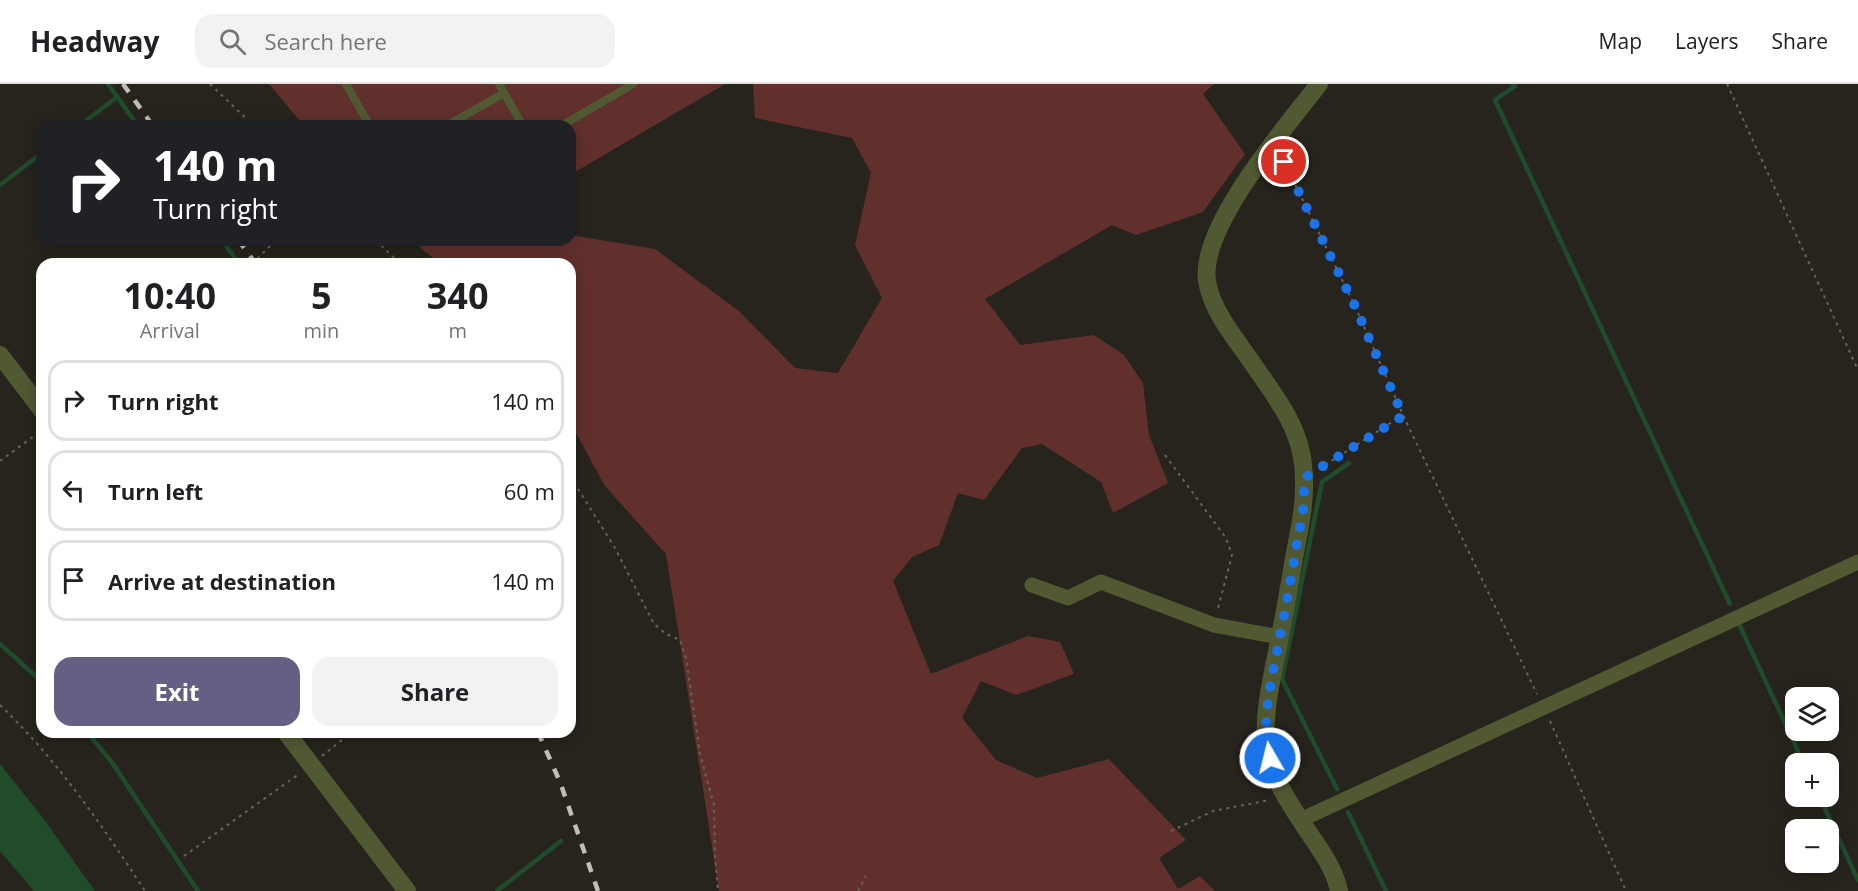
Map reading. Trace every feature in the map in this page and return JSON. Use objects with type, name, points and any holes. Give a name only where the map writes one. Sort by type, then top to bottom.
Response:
[{"type":"street","points":[[1319,84],[1223,216],[1208,258],[1207,281],[1216,309],[1287,414],[1298,440],[1304,478],[1304,505],[1272,675],[1266,722],[1267,744],[1284,796],[1328,861],[1339,891]]},
{"type":"street","points":[[0,355],[36,402]]},
{"type":"street","points":[[1301,822],[1309,816],[1858,562]]},
{"type":"street","points":[[1032,585],[1068,598],[1101,582],[1214,625],[1280,637]]},
{"type":"street","points":[[291,738],[408,891]]},
{"type":"lane","points":[[346,84],[367,120]]},
{"type":"lane","points":[[499,84],[520,120]]},
{"type":"lane","points":[[571,120],[633,84]]},
{"type":"lane","points":[[457,120],[504,93]]},
{"type":"path","points":[[210,84],[248,120]]},
{"type":"path","points":[[1727,84],[1858,370]]},
{"type":"path","points":[[1275,142],[1354,304],[1403,416],[1543,707],[1626,891]]},
{"type":"path","points":[[258,258],[270,246]]},
{"type":"path","points":[[382,246],[394,258]]},
{"type":"path","points":[[1304,478],[1403,416]]},
{"type":"path","points":[[0,461],[36,434]]},
{"type":"path","points":[[1165,455],[1226,538],[1232,555],[1214,625]]},
{"type":"path","points":[[576,486],[615,548],[654,624],[680,640],[686,658],[700,754],[714,805],[718,891]]},
{"type":"path","points":[[0,705],[45,753],[102,824],[145,891]]},
{"type":"path","points":[[184,856],[311,765],[345,738]]},
{"type":"path","points":[[1171,831],[1213,811],[1284,796]]},
{"type":"path","points":[[858,891],[866,876]]},
{"type":"shaded area","points":[[269,84],[725,84],[576,171],[576,120],[299,120]]},
{"type":"shaded area","points":[[753,84],[1214,84],[1203,94],[1245,154],[1203,212],[1136,235],[1112,225],[985,299],[1020,345],[1094,335],[1124,355],[1143,383],[1149,435],[1168,483],[1113,513],[1101,482],[1042,444],[1022,448],[984,500],[958,493],[939,545],[912,557],[893,581],[931,674],[1028,636],[1060,642],[1074,674],[1016,695],[981,681],[962,718],[996,760],[1037,778],[1109,759],[1186,840],[1159,858],[1178,889],[1200,876],[1215,891],[719,891],[666,554],[605,486],[576,433],[576,258],[433,258],[418,246],[576,246],[576,236],[655,249],[740,312],[795,368],[838,373],[882,298],[855,245],[871,173],[852,138],[755,118]]},
{"type":"shaded area","points":[[0,764],[43,818],[95,891],[34,891],[0,851]]},
{"type":"waterway","points":[[108,84],[134,120]]},
{"type":"waterway","points":[[1513,84],[1515,86],[1495,100],[1730,604]]},
{"type":"waterway","points":[[87,120],[117,97]]},
{"type":"waterway","points":[[0,185],[36,158]]},
{"type":"waterway","points":[[226,246],[235,258]]},
{"type":"waterway","points":[[1337,789],[1282,679],[1322,482],[1349,463]]},
{"type":"waterway","points":[[1740,626],[1799,753]]},
{"type":"waterway","points":[[0,644],[36,677]]},
{"type":"waterway","points":[[92,738],[111,761],[198,891]]},
{"type":"waterway","points":[[1824,807],[1858,880]]},
{"type":"waterway","points":[[1348,812],[1386,891]]},
{"type":"waterway","points":[[497,891],[561,841]]},
{"type":"railway","points":[[123,84],[149,120]]},
{"type":"railway","points":[[242,246],[252,258]]},
{"type":"railway","points":[[541,738],[560,782],[598,891]]},
{"type":"route","points":[[1270,758],[1266,722],[1272,675],[1304,505],[1304,478],[1403,416],[1354,304],[1284,162]]}]
